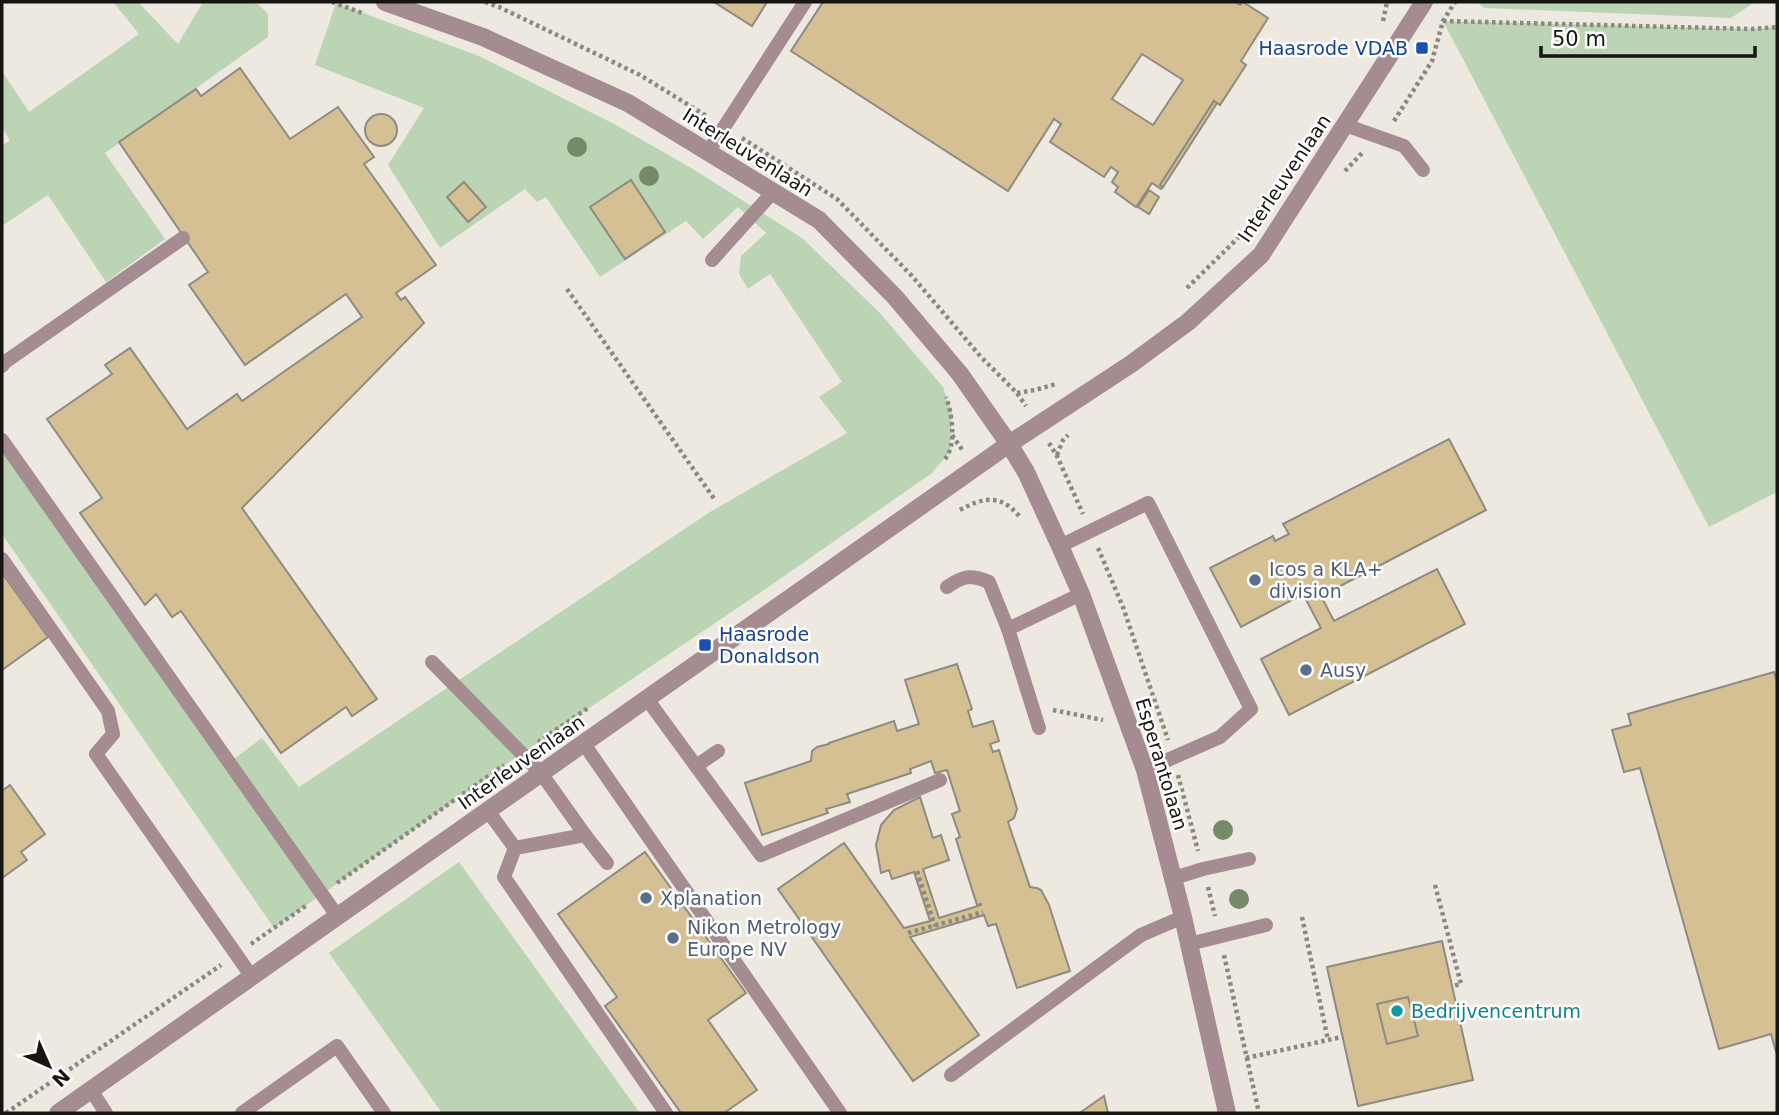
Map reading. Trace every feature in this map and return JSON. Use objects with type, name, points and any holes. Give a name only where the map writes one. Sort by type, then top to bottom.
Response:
[{"type":"street","name":"Interleuvenlaan","points":[[385,2],[483,37],[628,103],[819,220],[895,298],[960,374],[1009,444]]},
{"type":"street","name":"Interleuvenlaan","points":[[58,1113],[1009,444],[1131,364],[1188,322],[1261,255],[1424,2]]},
{"type":"street","name":"Esperantolaan","points":[[1009,444],[1026,472],[1082,594],[1145,770],[1174,878],[1227,1113]]},
{"type":"lane","points":[[708,152],[805,2]]},
{"type":"lane","points":[[1345,125],[1404,146],[1423,170]]},
{"type":"lane","points":[[712,260],[773,192]]},
{"type":"lane","points":[[2,366],[183,239]]},
{"type":"lane","points":[[2,440],[338,917]]},
{"type":"lane","points":[[1060,546],[1148,503],[1251,709],[1220,737],[1145,770]]},
{"type":"lane","points":[[2,559],[108,711],[113,734],[96,754],[252,977]]},
{"type":"lane","points":[[947,587],[959,578],[977,576],[989,582],[1008,629],[1039,728]]},
{"type":"lane","points":[[1008,629],[1082,594]]},
{"type":"lane","points":[[432,662],[541,774],[607,863]]},
{"type":"lane","points":[[647,699],[761,855],[940,780]]},
{"type":"lane","points":[[583,744],[840,1113]]},
{"type":"lane","points":[[696,766],[718,751]]},
{"type":"lane","points":[[488,811],[515,848]]},
{"type":"lane","points":[[515,848],[585,835]]},
{"type":"lane","points":[[515,848],[504,877],[666,1113]]},
{"type":"lane","points":[[1174,878],[1249,859]]},
{"type":"lane","points":[[951,1075],[1141,935],[1183,917]]},
{"type":"lane","points":[[1189,944],[1266,925]]},
{"type":"lane","points":[[242,1113],[337,1046],[384,1113]]},
{"type":"lane","points":[[91,1090],[106,1113]]},
{"type":"path","points":[[332,2],[375,18]]},
{"type":"path","points":[[1387,2],[1380,32],[1397,43],[1443,21],[1752,29],[1777,27]]},
{"type":"path","points":[[1443,21],[1455,2]]},
{"type":"path","points":[[1180,295],[1240,236],[1271,193]]},
{"type":"path","points":[[567,289],[715,500]]},
{"type":"path","points":[[1017,393],[1058,383]]},
{"type":"path","points":[[941,463],[950,452],[952,413],[943,387]]},
{"type":"path","points":[[994,499],[1010,505],[1022,521]]},
{"type":"path","points":[[1032,705],[1114,723]]},
{"type":"path","points":[[917,871],[935,926]]},
{"type":"path","points":[[1435,885],[1461,984],[1452,986]]},
{"type":"path","points":[[908,933],[984,912]]},
{"type":"path","points":[[1302,917],[1328,1040]]},
{"type":"path","points":[[1259,1113],[1246,1058],[1342,1037]]},
{"type":"green space","points":[[113,2],[138,2],[178,44],[203,2],[258,4],[268,14],[268,37],[105,153],[165,239],[106,282],[48,195],[2,226],[2,146],[10,140],[2,128],[2,71],[29,112],[139,34]]},
{"type":"green space","points":[[1477,2],[1755,2],[1731,18],[1484,8]]},
{"type":"green space","points":[[336,3],[479,56],[616,125],[693,169],[802,238],[880,313],[943,387],[952,413],[950,452],[932,473],[521,754],[274,928],[2,534],[2,443],[227,764],[262,738],[299,787],[710,512],[847,433],[819,397],[842,382],[770,274],[748,289],[739,274],[741,256],[766,233],[738,207],[703,239],[686,221],[600,277],[546,197],[537,202],[525,189],[440,248],[388,165],[424,108],[315,65]]},
{"type":"green space","points":[[1443,21],[1752,29],[1777,27],[1777,492],[1709,527]]},
{"type":"green space","points":[[459,862],[640,1113],[442,1113],[329,953]]},
{"type":"building","points":[[714,2],[767,2],[752,26]]},
{"type":"building","points":[[823,2],[1235,2],[1240,5],[1243,2],[1268,18],[1241,61],[1246,65],[1220,105],[1214,101],[1160,185],[1163,187],[1161,189],[1152,183],[1136,207],[1115,192],[1118,187],[1112,182],[1118,172],[1111,167],[1104,177],[1050,142],[1061,124],[1054,119],[1008,191],[791,51]],"holes":[[[1142,54],[1183,80],[1153,125],[1112,99]]]},
{"type":"building","points":[[240,68],[290,139],[338,107],[374,157],[364,164],[436,265],[396,293],[401,300],[405,297],[424,323],[242,508],[377,699],[352,716],[346,707],[281,753],[181,611],[172,617],[156,594],[145,605],[80,513],[102,498],[47,419],[112,374],[105,365],[130,348],[187,429],[237,394],[242,401],[362,317],[346,294],[245,365],[189,285],[208,272],[119,142],[196,89],[201,96]]},
{"type":"building","points":[[1214,101],[1217,103],[1163,187],[1160,185]]},
{"type":"building","points":[[381,114],[393,118],[397,130],[393,142],[381,146],[369,142],[365,130],[369,118]]},
{"type":"building","points":[[631,180],[665,232],[625,259],[590,207]]},
{"type":"building","points":[[464,182],[486,207],[468,222],[447,197]]},
{"type":"building","points":[[1149,190],[1159,197],[1149,214],[1138,207]]},
{"type":"building","points":[[1449,439],[1486,510],[1321,596],[1334,621],[1437,569],[1465,624],[1289,715],[1261,659],[1321,628],[1303,594],[1241,627],[1210,568],[1273,536],[1275,541],[1289,534],[1283,524]]},
{"type":"building","points":[[2,573],[48,637],[2,670]]},
{"type":"building","points":[[957,664],[972,709],[968,711],[973,727],[993,721],[999,741],[990,744],[993,752],[999,750],[1017,809],[1014,818],[1008,822],[1030,887],[1041,890],[1049,905],[1070,971],[1017,988],[996,924],[988,926],[984,915],[910,937],[979,1035],[913,1081],[778,889],[844,843],[904,928],[930,921],[914,872],[892,879],[889,870],[881,873],[876,845],[881,825],[894,810],[920,797],[933,838],[941,835],[949,860],[923,869],[939,918],[981,905],[977,905],[956,839],[960,837],[952,814],[960,811],[947,770],[935,773],[931,761],[910,769],[911,773],[847,794],[850,802],[826,809],[828,813],[762,835],[745,783],[811,761],[812,751],[817,747],[894,721],[897,731],[919,724],[905,680]]},
{"type":"building","points":[[1774,672],[1777,682],[1777,1052],[1771,1034],[1719,1049],[1640,768],[1624,772],[1612,730],[1631,725],[1628,714]]},
{"type":"building","points":[[10,785],[45,834],[21,852],[27,860],[2,878],[2,791]]},
{"type":"building","points":[[645,852],[746,993],[708,1020],[757,1090],[724,1113],[681,1113],[605,1006],[617,997],[558,914]]},
{"type":"building","name":"Bedrijvencentrum","points":[[1442,941],[1473,1080],[1358,1106],[1327,967]]},
{"type":"building","points":[[1408,997],[1418,1036],[1387,1044],[1377,1004]]},
{"type":"building","points":[[1104,1096],[1108,1113],[1079,1113],[1084,1110]]},
{"type":"place","name":"Haasrode VDAB","points":[[1422,48]]},
{"type":"place","name":"Icos a KLA+ division","points":[[1255,580]]},
{"type":"place","name":"Haasrode Donaldson","points":[[705,645]]},
{"type":"place","name":"Ausy","points":[[1306,670]]},
{"type":"place","name":"Xplanation","points":[[646,898]]},
{"type":"place","name":"Nikon Metrology Europe NV","points":[[673,938]]},
{"type":"place","name":"Bedrijvencentrum","points":[[1397,1011]]}]
